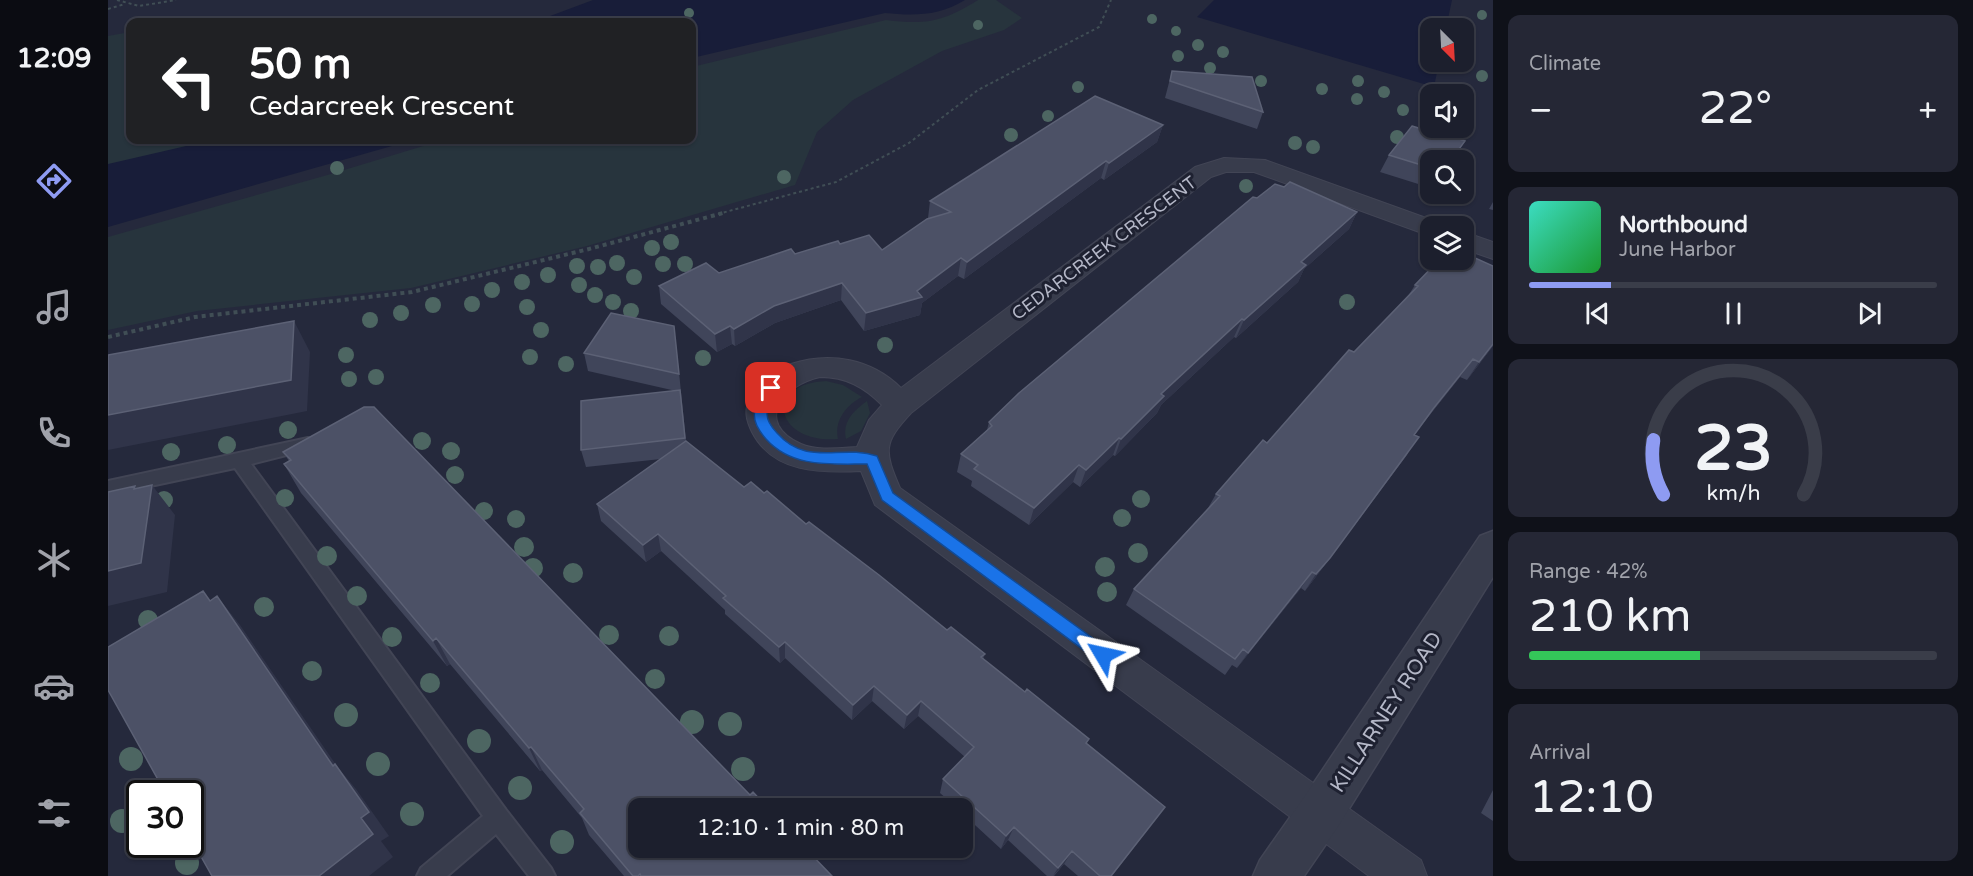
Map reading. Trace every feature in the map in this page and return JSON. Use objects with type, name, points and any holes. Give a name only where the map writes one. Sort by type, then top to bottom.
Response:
[{"type":"street","name":"CEDARCREEK CRESCENT","points":[[872,459],[871,447],[876,433],[900,405],[1203,172],[1224,165],[1257,165],[1420,224]]},
{"type":"street","points":[[1474,244],[1493,251]]},
{"type":"street","points":[[900,405],[880,384],[866,376],[845,369],[822,367],[801,371],[784,378],[771,388],[760,412],[761,424],[781,447],[795,454],[814,458],[872,459],[887,496],[1405,876]]},
{"type":"street","name":"KILLARNEY ROAD","points":[[1276,876],[1321,813],[1493,546]]},
{"type":"lane","points":[[108,488],[308,444]]},
{"type":"lane","points":[[239,461],[498,818],[543,876]]},
{"type":"lane","points":[[429,876],[498,818]]},
{"type":"path","points":[[117,0],[126,4],[152,6],[176,0]]},
{"type":"path","points":[[108,337],[195,317],[412,292],[589,249],[836,182],[909,142],[978,90],[1099,27],[1111,0]]},
{"type":"path","points":[[108,9],[126,4]]},
{"type":"shaded area","points":[[978,0],[996,0],[1022,18],[1004,30],[942,51],[853,100],[817,132],[795,185],[587,246],[411,288],[197,311],[108,330],[108,237],[430,144],[696,144],[696,66],[886,20],[923,22],[954,13]]},
{"type":"shaded area","points":[[126,33],[126,144],[209,144],[108,170],[108,36]]},
{"type":"shaded area","points":[[826,381],[843,385],[862,397],[842,414],[837,432],[838,439],[817,438],[801,432],[790,424],[784,413],[785,402],[792,392],[806,385]]},
{"type":"shaded area","points":[[867,401],[870,413],[861,431],[846,439],[847,422]]},
{"type":"water","points":[[593,0],[965,0],[936,12],[926,14],[885,13],[696,57],[696,18],[545,18]]},
{"type":"water","points":[[1214,0],[1452,0],[1448,18],[1420,18],[1420,72],[1437,72],[1435,84],[1424,84],[1197,17]]},
{"type":"water","points":[[195,144],[399,144],[108,227],[108,164]]},
{"type":"building","points":[[1172,71],[1252,77],[1263,112],[1170,81]]},
{"type":"building","points":[[1095,96],[1163,125],[1109,163],[1106,161],[967,262],[961,258],[917,291],[922,297],[866,313],[842,283],[774,306],[734,329],[730,326],[715,334],[659,286],[706,263],[719,273],[791,249],[795,254],[838,241],[840,244],[869,235],[882,250],[927,219],[951,212],[930,201]]},
{"type":"building","points":[[1412,126],[1420,128],[1420,138],[1456,138],[1465,141],[1458,150],[1420,150],[1420,165],[1389,155]]},
{"type":"building","points":[[1290,182],[1357,212],[1301,262],[1306,265],[1244,320],[1242,319],[1161,394],[1164,396],[1086,470],[1079,465],[1034,508],[974,469],[978,465],[961,454],[992,426],[989,422],[1019,393],[1253,197],[1257,198],[1275,184],[1284,187]]},
{"type":"building","points":[[1474,257],[1493,266],[1493,344],[1479,362],[1473,359],[1433,409],[1414,435],[1419,437],[1330,558],[1316,574],[1312,572],[1248,653],[1243,649],[1235,659],[1134,589],[1220,496],[1216,494],[1263,440],[1267,443],[1349,350],[1354,352],[1418,286],[1415,285],[1429,270],[1474,270]]},
{"type":"building","points":[[611,313],[674,326],[679,374],[584,353]]},
{"type":"building","points":[[294,321],[291,380],[108,415],[108,355]]},
{"type":"building","points":[[680,390],[685,438],[581,450],[581,401]]},
{"type":"building","points":[[364,407],[374,407],[750,795],[753,792],[759,798],[628,798],[628,858],[815,858],[832,876],[641,876],[640,874],[633,876],[580,813],[584,809],[436,638],[433,641],[284,464],[291,460],[283,452]]},
{"type":"building","points":[[686,441],[744,487],[751,482],[764,493],[767,491],[806,524],[809,522],[947,630],[951,627],[985,654],[981,657],[1025,692],[1027,689],[1089,739],[1086,743],[1165,807],[1111,876],[1100,876],[1072,851],[1058,868],[1014,827],[1006,836],[973,806],[973,798],[964,798],[943,779],[974,747],[921,701],[907,715],[874,686],[853,705],[785,642],[779,647],[723,598],[726,596],[658,534],[643,545],[597,504]]},
{"type":"building","points":[[152,485],[141,563],[108,571],[108,492]]},
{"type":"building","points":[[203,591],[210,601],[217,596],[333,766],[335,764],[369,812],[361,818],[373,834],[319,876],[212,876],[202,858],[204,858],[204,780],[158,780],[108,690],[108,647]]},
{"type":"route","points":[[771,388],[760,412],[761,424],[781,447],[795,454],[814,458],[872,459],[887,496],[1103,655]]}]
